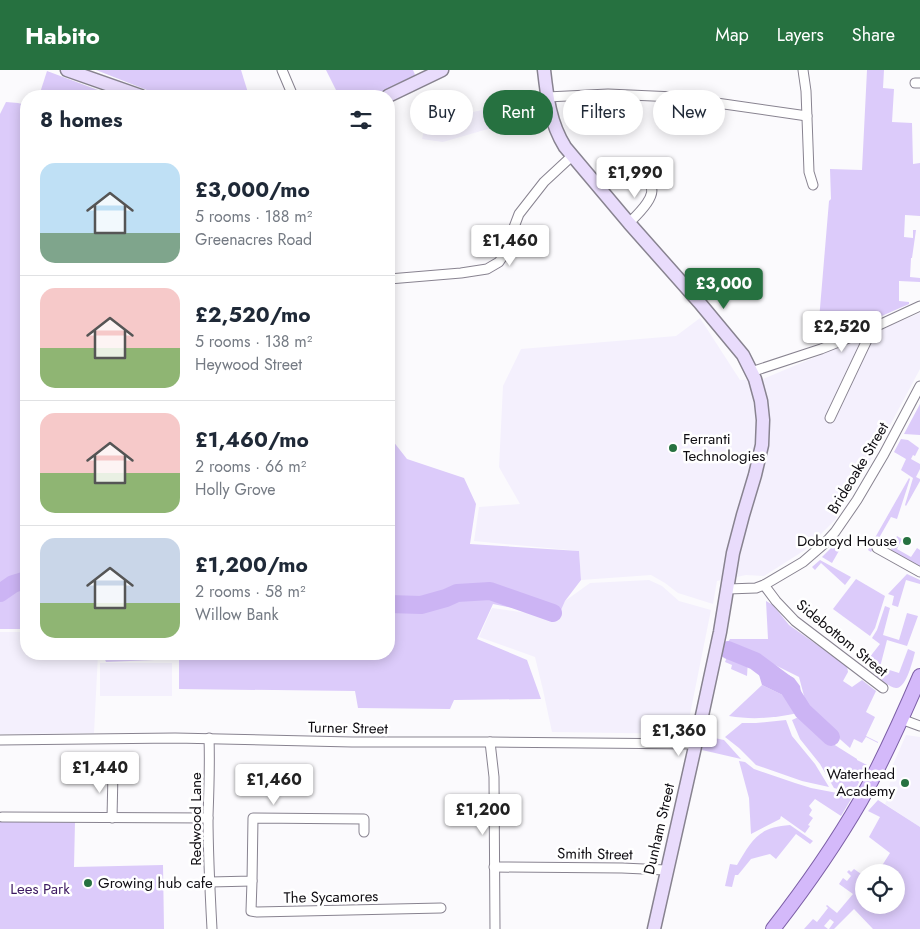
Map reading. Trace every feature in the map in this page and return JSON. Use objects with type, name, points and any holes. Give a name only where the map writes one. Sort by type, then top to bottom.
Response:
[{"type":"main road","points":[[773,929],[818,868],[862,798],[920,676]]},
{"type":"street","points":[[67,70],[124,90]]},
{"type":"street","points":[[282,70],[290,90]]},
{"type":"street","points":[[395,93],[442,70]]},
{"type":"street","name":"Dunham Street","points":[[544,70],[546,90]]},
{"type":"street","points":[[802,70],[806,91],[809,172],[813,185]]},
{"type":"street","points":[[553,97],[608,94],[675,97],[807,116]]},
{"type":"street","name":"Dunham Street","points":[[553,122],[556,132],[572,156],[743,355],[752,372],[761,401],[763,420],[762,445],[733,553],[720,632],[654,929]]},
{"type":"street","points":[[395,278],[461,273],[488,269],[494,266],[503,256],[519,214],[544,182],[572,156]]},
{"type":"street","points":[[629,223],[649,200],[652,191],[648,183],[630,177]]},
{"type":"street","points":[[752,372],[821,349],[864,332],[920,306]]},
{"type":"street","points":[[830,418],[867,340],[864,332]]},
{"type":"street","name":"Brideoake Street","points":[[728,589],[756,588],[789,572],[813,555],[835,532],[857,500],[884,454],[920,386]]},
{"type":"street","points":[[877,548],[920,572]]},
{"type":"street","name":"Sidebottom Street","points":[[764,585],[795,621],[883,688]]},
{"type":"street","points":[[901,719],[920,726]]},
{"type":"street","name":"Turner Street","points":[[0,740],[209,738],[352,742],[696,744]]},
{"type":"street","name":"Redwood Lane","points":[[209,738],[208,818],[212,929]]},
{"type":"street","points":[[490,742],[494,777],[495,929]]},
{"type":"street","points":[[112,818],[113,772]]},
{"type":"street","points":[[2,817],[208,818]]},
{"type":"street","points":[[210,882],[252,881],[253,818],[364,819],[364,832]]},
{"type":"street","name":"Smith Street","points":[[494,867],[666,870]]},
{"type":"street","name":"The Sycamores","points":[[252,881],[251,911],[257,912],[441,908]]},
{"type":"shaded area","points":[[483,110],[483,130],[473,133],[473,112]]},
{"type":"shaded area","points":[[423,135],[467,135],[443,142],[422,139]]},
{"type":"shaded area","points":[[920,313],[920,369],[880,444],[835,520],[805,550],[764,576],[746,575],[717,581],[713,604],[678,593],[651,575],[581,580],[579,551],[474,541],[479,507],[520,504],[499,467],[503,386],[521,349],[676,336],[700,318],[740,380],[763,379]]},
{"type":"shaded area","points":[[649,580],[662,586],[679,601],[711,610],[686,734],[552,732],[535,657],[479,637],[492,608],[558,617],[565,601],[590,583]]},
{"type":"shaded area","points":[[0,632],[20,632],[20,660],[98,660],[94,733],[0,734]]},
{"type":"shaded area","points":[[755,661],[769,664],[794,678],[800,686],[806,710],[798,713],[795,701],[762,685]]},
{"type":"shaded area","points":[[100,663],[172,663],[172,696],[100,696]]},
{"type":"shaded area","name":"Waterhead Academy","points":[[906,735],[920,737],[920,827],[885,804],[888,798],[892,767]]},
{"type":"green space","points":[[96,70],[241,70],[247,90],[147,90]]},
{"type":"green space","points":[[326,70],[413,70],[416,77],[389,90],[336,90]]},
{"type":"green space","points":[[867,70],[884,70],[883,88],[894,89],[892,122],[912,123],[913,164],[920,163],[920,216],[905,215],[904,237],[913,238],[913,230],[916,230],[910,277],[920,278],[920,282],[899,281],[899,301],[909,302],[909,304],[827,340],[824,339],[822,333],[830,328],[827,317],[819,320],[829,201],[831,199],[830,169],[862,170]]},
{"type":"green space","points":[[47,71],[98,90],[41,90]]},
{"type":"green space","points":[[6,102],[20,104],[20,629],[0,629],[0,114]]},
{"type":"green space","points":[[920,404],[920,435],[904,434]]},
{"type":"green space","points":[[901,439],[908,440],[919,448],[911,459],[920,464],[916,477],[920,481],[906,506],[913,478],[901,470],[906,459],[894,452]]},
{"type":"green space","points":[[395,444],[407,459],[464,478],[476,504],[470,544],[579,551],[581,580],[565,601],[558,617],[493,604],[477,639],[527,660],[541,699],[454,700],[450,709],[358,708],[355,691],[179,689],[179,660],[395,660]]},
{"type":"green space","points":[[909,478],[897,519],[891,517],[879,538],[886,542],[882,546],[877,543],[871,552],[868,550]]},
{"type":"green space","points":[[897,536],[902,539],[897,549],[911,557],[917,548],[920,550],[920,567],[891,550]]},
{"type":"green space","points":[[840,539],[844,542],[832,563],[822,557]]},
{"type":"green space","points":[[820,560],[851,577],[845,585],[821,563],[815,570],[812,567]]},
{"type":"green space","points":[[907,574],[920,580],[920,584],[906,580],[898,607],[892,605],[894,596],[888,594]]},
{"type":"green space","points":[[856,579],[885,596],[875,628],[870,636],[833,609]]},
{"type":"green space","points":[[766,601],[773,605],[789,625],[847,666],[848,672],[843,681],[852,687],[862,680],[876,691],[866,712],[875,717],[866,736],[878,743],[866,737],[862,743],[854,739],[850,748],[808,711],[799,677],[763,659],[727,646],[730,639],[768,639]]},
{"type":"green space","points":[[885,606],[890,608],[883,635],[899,640],[907,613],[918,616],[907,646],[887,640],[880,667],[899,673],[908,649],[915,652],[906,679],[900,687],[896,688],[893,688],[873,673],[872,660],[869,658],[880,644],[872,638],[877,630]]},
{"type":"green space","points":[[729,652],[748,660],[747,676],[731,669],[732,665],[725,662]]},
{"type":"green space","points":[[105,660],[155,660],[106,662]]},
{"type":"green space","points":[[762,685],[795,701],[798,713],[764,718],[729,716]]},
{"type":"green space","points":[[801,716],[822,737],[867,765],[854,793],[834,788],[820,764],[800,739],[792,720]]},
{"type":"green space","points":[[786,720],[792,736],[815,764],[829,787],[802,781],[756,765],[725,737],[742,723]]},
{"type":"green space","points":[[705,736],[724,740],[741,759],[702,750]]},
{"type":"green space","points":[[739,761],[745,762],[754,769],[811,788],[853,796],[841,816],[815,799],[809,806],[812,810],[809,815],[813,818],[805,833],[781,816],[780,819],[751,834],[749,798]]},
{"type":"green space","points":[[878,800],[920,827],[920,929],[873,929],[859,914],[905,914],[905,864],[883,864],[890,853],[869,837],[880,817],[868,811]]},
{"type":"green space","name":"Lees Park","points":[[0,820],[75,822],[74,867],[163,865],[164,929],[0,929]]},
{"type":"green space","points":[[790,825],[813,841],[810,844],[796,834],[776,859],[770,854],[751,859],[738,875],[735,875],[732,887],[725,886],[730,864],[737,865],[757,836],[779,826]]},
{"type":"green space","points":[[854,869],[855,910],[834,929],[829,929],[834,922],[830,919],[824,926],[828,929],[804,929],[813,919],[817,922],[828,908],[827,905],[837,913],[853,894],[839,884],[843,878],[847,881],[851,876],[847,872],[849,870],[851,872]]},
{"type":"waterway","points":[[0,593],[13,584],[20,582]]},
{"type":"waterway","points":[[395,604],[421,605],[457,593],[490,591],[553,613]]},
{"type":"waterway","points":[[728,650],[755,661],[786,684],[803,711],[831,737]]},
{"type":"place","name":"Ferranti Technologies","points":[[673,448]]},
{"type":"place","name":"Dobroyd House","points":[[907,541]]},
{"type":"place","name":"Waterhead Academy","points":[[905,783]]},
{"type":"place","name":"Growing hub cafe","points":[[88,883]]}]
